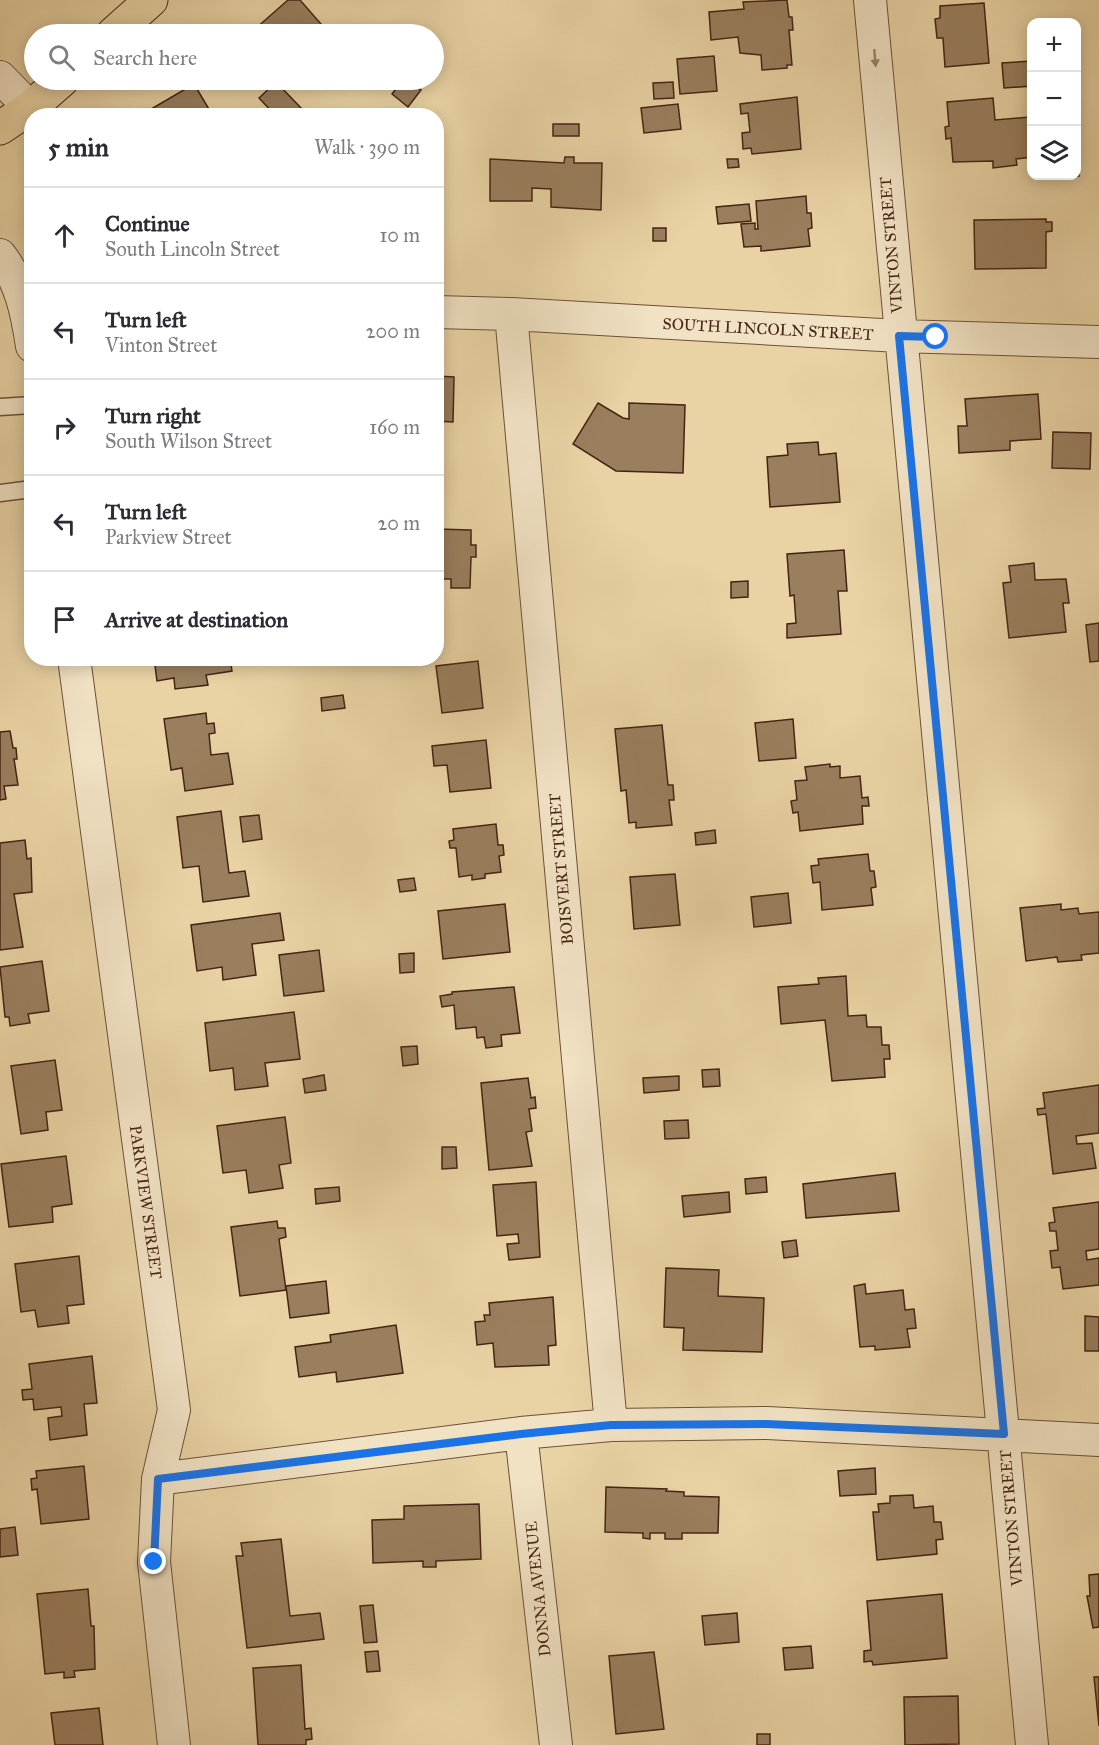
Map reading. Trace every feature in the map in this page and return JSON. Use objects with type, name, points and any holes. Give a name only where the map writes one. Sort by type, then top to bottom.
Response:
[{"type":"main road","points":[[123,24],[151,0]]},
{"type":"main road","points":[[30,108],[51,90]]},
{"type":"main road","points":[[0,128],[24,112]]},
{"type":"main road","points":[[0,151],[24,117]]},
{"type":"street","name":"VINTON STREET","points":[[870,0],[899,336],[1032,1745]]},
{"type":"street","points":[[0,77],[30,108]]},
{"type":"street","points":[[0,255],[11,269],[24,322]]},
{"type":"street","name":"SOUTH LINCOLN STREET","points":[[444,312],[899,336],[1099,342]]},
{"type":"street","name":"BOISVERT STREET","points":[[511,314],[611,1425]]},
{"type":"street","name":"PARKVIEW STREET","points":[[75,666],[174,1410],[158,1479],[154,1562],[174,1745]]},
{"type":"street","points":[[158,1479],[611,1425],[766,1424],[1099,1440]]},
{"type":"street","name":"DONNA AVENUE","points":[[521,1434],[556,1745]]},
{"type":"lane","points":[[0,407],[24,406]]},
{"type":"lane","points":[[0,493],[24,490]]},
{"type":"building","points":[[288,0],[300,0],[321,24],[261,24]]},
{"type":"building","points":[[787,0],[793,30],[789,30],[792,65],[787,65],[787,68],[762,70],[761,55],[740,53],[738,37],[711,40],[709,12],[744,9],[743,2]]},
{"type":"building","points":[[984,3],[989,63],[945,67],[943,38],[937,38],[935,19],[940,18],[940,6]]},
{"type":"building","points":[[714,56],[717,91],[680,94],[677,59]]},
{"type":"building","points":[[1027,61],[1027,86],[1004,88],[1002,63]]},
{"type":"building","points":[[673,82],[674,98],[654,99],[653,83]]},
{"type":"building","points":[[184,90],[198,90],[208,108],[153,108]]},
{"type":"building","points":[[268,90],[284,90],[301,108],[268,108],[259,98]]},
{"type":"building","points":[[395,90],[421,90],[408,107],[392,94]]},
{"type":"building","points":[[797,97],[801,149],[752,154],[751,148],[743,149],[742,133],[750,132],[748,113],[741,114],[740,104]]},
{"type":"building","points":[[993,98],[995,120],[1027,117],[1027,158],[1016,159],[1017,165],[993,168],[993,161],[953,162],[951,138],[946,139],[945,127],[949,126],[947,102]]},
{"type":"building","points":[[678,104],[681,129],[644,133],[641,108]]},
{"type":"building","points":[[553,124],[579,124],[579,136],[553,136]]},
{"type":"building","points":[[565,157],[574,157],[574,163],[602,163],[601,210],[551,207],[551,189],[532,188],[532,201],[490,201],[490,159],[564,163]]},
{"type":"building","points":[[727,159],[738,159],[739,167],[728,168]]},
{"type":"building","points":[[806,196],[807,213],[811,213],[812,228],[808,229],[810,246],[761,251],[761,246],[744,247],[741,224],[755,223],[755,229],[758,229],[756,201]]},
{"type":"building","points":[[749,204],[751,221],[718,224],[716,207]]},
{"type":"building","points":[[1046,219],[1046,222],[1052,222],[1052,231],[1046,232],[1046,268],[975,269],[974,220]]},
{"type":"building","points":[[653,228],[666,228],[666,241],[653,241]]},
{"type":"building","points":[[444,376],[454,377],[453,422],[444,421]]},
{"type":"building","points":[[1038,394],[1041,439],[1010,441],[1010,450],[959,453],[958,426],[967,426],[965,399]]},
{"type":"building","points":[[598,403],[623,418],[629,419],[629,403],[685,405],[683,473],[616,471],[573,444]]},
{"type":"building","points":[[1053,432],[1091,433],[1090,469],[1052,468]]},
{"type":"building","points":[[818,442],[819,455],[836,453],[840,502],[770,507],[767,457],[788,455],[787,444]]},
{"type":"building","points":[[444,529],[471,530],[471,545],[476,545],[476,557],[471,557],[470,588],[451,588],[451,579],[444,579]]},
{"type":"building","points":[[844,550],[847,591],[838,591],[841,634],[787,638],[787,624],[796,623],[794,595],[790,596],[787,554]]},
{"type":"building","points":[[1034,563],[1035,580],[1066,579],[1069,603],[1063,603],[1066,632],[1009,638],[1003,583],[1011,582],[1009,566]]},
{"type":"building","points":[[748,581],[748,597],[731,598],[731,582]]},
{"type":"building","points":[[1099,623],[1099,661],[1090,662],[1086,625]]},
{"type":"building","points":[[478,661],[483,708],[442,713],[436,666]]},
{"type":"building","points":[[155,666],[231,666],[232,671],[206,675],[208,685],[175,689],[174,678],[157,681]]},
{"type":"building","points":[[343,695],[345,708],[322,711],[321,698]]},
{"type":"building","points":[[206,713],[207,724],[214,723],[215,733],[209,734],[211,755],[228,753],[233,784],[185,791],[182,768],[171,770],[164,719]]},
{"type":"building","points":[[793,719],[796,758],[759,761],[755,723]]},
{"type":"building","points":[[662,725],[668,785],[673,785],[674,800],[669,800],[672,825],[636,828],[636,822],[629,823],[626,790],[621,791],[615,729]]},
{"type":"building","points":[[10,731],[13,748],[16,748],[17,759],[14,759],[18,785],[4,786],[6,799],[0,800],[0,732]]},
{"type":"building","points":[[486,740],[491,788],[450,792],[447,765],[434,766],[432,746]]},
{"type":"building","points":[[830,764],[830,767],[840,766],[840,778],[860,776],[862,798],[868,797],[869,806],[862,806],[863,824],[800,831],[798,812],[793,813],[791,801],[797,800],[795,781],[807,780],[805,767]]},
{"type":"building","points":[[221,811],[229,873],[245,871],[249,896],[203,902],[199,866],[183,868],[177,817]]},
{"type":"building","points":[[259,815],[262,839],[243,842],[240,817]]},
{"type":"building","points":[[496,824],[498,845],[503,845],[504,855],[499,856],[501,872],[485,874],[485,878],[472,880],[472,875],[459,877],[456,848],[450,848],[449,841],[454,840],[453,829]]},
{"type":"building","points":[[715,830],[716,843],[696,845],[695,833]]},
{"type":"building","points":[[25,840],[27,859],[31,858],[32,892],[14,894],[23,947],[0,950],[0,843]]},
{"type":"building","points":[[868,854],[870,871],[874,871],[876,887],[871,888],[873,905],[822,910],[820,882],[813,883],[811,866],[819,865],[818,859]]},
{"type":"building","points":[[675,874],[680,925],[634,929],[630,877]]},
{"type":"building","points":[[414,878],[416,890],[400,892],[398,880]]},
{"type":"building","points":[[788,893],[791,923],[754,927],[751,897]]},
{"type":"building","points":[[505,904],[510,952],[443,959],[438,911]]},
{"type":"building","points":[[1061,904],[1061,910],[1078,908],[1079,914],[1099,912],[1099,953],[1081,955],[1082,960],[1058,962],[1057,957],[1026,961],[1020,908]]},
{"type":"building","points":[[280,913],[284,940],[252,944],[256,975],[223,980],[222,967],[197,971],[191,925]]},
{"type":"building","points":[[319,950],[324,991],[284,996],[279,955]]},
{"type":"building","points":[[414,953],[414,972],[400,973],[399,954]]},
{"type":"building","points":[[42,961],[49,1011],[28,1014],[30,1023],[10,1026],[9,1017],[5,1017],[0,967]]},
{"type":"building","points":[[846,976],[848,1016],[866,1015],[867,1027],[881,1027],[882,1045],[889,1045],[890,1059],[884,1059],[885,1077],[832,1081],[825,1020],[781,1024],[778,987],[819,984],[818,978]]},
{"type":"building","points":[[514,987],[520,1033],[501,1035],[502,1046],[486,1048],[484,1037],[477,1038],[476,1027],[456,1029],[454,1005],[442,1007],[440,996],[452,994],[452,992]]},
{"type":"building","points":[[294,1012],[300,1059],[265,1063],[268,1086],[235,1090],[233,1068],[210,1071],[205,1023]]},
{"type":"building","points":[[417,1046],[418,1064],[403,1066],[401,1047]]},
{"type":"building","points":[[55,1060],[62,1110],[46,1112],[48,1130],[21,1134],[11,1066]]},
{"type":"building","points":[[719,1069],[720,1086],[703,1087],[702,1070]]},
{"type":"building","points":[[324,1075],[326,1090],[305,1093],[303,1079]]},
{"type":"building","points":[[679,1076],[679,1090],[644,1093],[643,1078]]},
{"type":"building","points":[[528,1078],[531,1098],[535,1097],[536,1108],[529,1109],[532,1131],[526,1132],[532,1166],[489,1170],[481,1083]]},
{"type":"building","points":[[1099,1085],[1099,1133],[1076,1136],[1077,1144],[1092,1143],[1096,1168],[1053,1174],[1046,1114],[1038,1115],[1037,1109],[1045,1108],[1043,1093]]},
{"type":"building","points":[[285,1117],[291,1163],[279,1165],[283,1188],[249,1193],[246,1170],[223,1173],[217,1126]]},
{"type":"building","points":[[688,1120],[689,1138],[665,1139],[664,1121]]},
{"type":"building","points":[[442,1147],[456,1147],[457,1168],[442,1169]]},
{"type":"building","points":[[66,1156],[72,1204],[52,1207],[53,1222],[9,1227],[1,1164]]},
{"type":"building","points":[[895,1173],[899,1211],[806,1218],[803,1184]]},
{"type":"building","points":[[766,1177],[767,1192],[746,1194],[745,1179]]},
{"type":"building","points":[[536,1182],[540,1257],[509,1260],[507,1244],[519,1243],[518,1234],[497,1236],[493,1185]]},
{"type":"building","points":[[339,1187],[340,1201],[316,1204],[315,1189]]},
{"type":"building","points":[[729,1192],[730,1212],[684,1217],[682,1196]]},
{"type":"building","points":[[1099,1202],[1099,1249],[1086,1251],[1087,1260],[1099,1258],[1099,1285],[1063,1289],[1060,1267],[1052,1268],[1050,1251],[1058,1250],[1056,1231],[1050,1231],[1049,1223],[1055,1222],[1053,1208]]},
{"type":"building","points":[[277,1221],[278,1228],[285,1228],[286,1237],[279,1239],[286,1290],[240,1296],[231,1227]]},
{"type":"building","points":[[796,1240],[798,1256],[784,1258],[782,1242]]},
{"type":"building","points":[[79,1256],[84,1304],[67,1306],[69,1323],[38,1327],[35,1310],[21,1312],[15,1264]]},
{"type":"building","points":[[666,1268],[719,1270],[718,1296],[764,1298],[762,1352],[683,1350],[684,1328],[664,1327]]},
{"type":"building","points":[[326,1281],[329,1313],[290,1318],[286,1286]]},
{"type":"building","points":[[865,1284],[866,1294],[903,1290],[905,1310],[914,1309],[916,1328],[907,1329],[910,1347],[875,1350],[875,1346],[860,1347],[854,1286]]},
{"type":"building","points":[[553,1297],[556,1345],[548,1346],[549,1365],[495,1367],[493,1343],[477,1345],[475,1322],[485,1321],[484,1315],[490,1315],[489,1303]]},
{"type":"building","points":[[1085,1316],[1099,1317],[1099,1351],[1085,1351]]},
{"type":"building","points":[[396,1325],[403,1373],[337,1382],[336,1372],[299,1377],[295,1347],[331,1342],[330,1335]]},
{"type":"building","points":[[92,1356],[97,1403],[84,1404],[87,1435],[50,1440],[48,1418],[62,1416],[61,1407],[34,1410],[33,1399],[23,1400],[22,1390],[32,1389],[29,1364]]},
{"type":"building","points":[[84,1466],[89,1519],[41,1524],[37,1489],[32,1490],[31,1479],[37,1478],[36,1471]]},
{"type":"building","points":[[875,1468],[876,1494],[840,1496],[838,1471]]},
{"type":"building","points":[[606,1487],[667,1489],[666,1491],[684,1492],[684,1496],[719,1497],[718,1533],[682,1533],[682,1539],[665,1539],[665,1533],[650,1533],[650,1539],[643,1538],[643,1533],[605,1532]]},
{"type":"building","points":[[913,1495],[914,1508],[933,1506],[934,1522],[941,1522],[943,1539],[936,1540],[937,1554],[877,1560],[873,1512],[879,1512],[878,1504],[890,1503],[890,1496]]},
{"type":"building","points":[[479,1504],[481,1559],[436,1561],[436,1567],[423,1567],[423,1561],[373,1563],[372,1520],[404,1519],[404,1506]]},
{"type":"building","points":[[15,1527],[18,1555],[0,1557],[0,1529]]},
{"type":"building","points":[[281,1539],[290,1616],[320,1613],[324,1639],[247,1648],[236,1556],[243,1556],[241,1543]]},
{"type":"building","points":[[1099,1574],[1099,1627],[1093,1628],[1087,1596],[1090,1596],[1089,1575]]},
{"type":"building","points":[[88,1589],[91,1626],[94,1626],[95,1669],[74,1671],[75,1677],[64,1678],[64,1672],[45,1674],[37,1594]]},
{"type":"building","points":[[942,1594],[947,1658],[873,1665],[872,1661],[864,1662],[864,1651],[871,1650],[867,1601]]},
{"type":"building","points":[[373,1605],[377,1642],[364,1643],[360,1606]]},
{"type":"building","points":[[737,1613],[739,1642],[705,1645],[702,1616]]},
{"type":"building","points":[[811,1646],[813,1668],[785,1670],[783,1648]]},
{"type":"building","points":[[378,1651],[380,1671],[367,1672],[365,1652]]},
{"type":"building","points":[[654,1652],[664,1729],[616,1734],[609,1656]]},
{"type":"building","points":[[301,1665],[305,1729],[311,1728],[312,1739],[306,1740],[306,1745],[258,1745],[253,1668]]},
{"type":"building","points":[[1094,1677],[1099,1677],[1099,1726]]},
{"type":"building","points":[[958,1696],[959,1744],[905,1745],[904,1697]]},
{"type":"building","points":[[99,1708],[103,1745],[55,1745],[51,1713]]},
{"type":"building","points":[[757,1734],[770,1734],[770,1745],[757,1745]]},
{"type":"route","points":[[154,1562],[158,1479],[611,1425],[766,1424],[1004,1434],[899,336],[936,337]]}]
